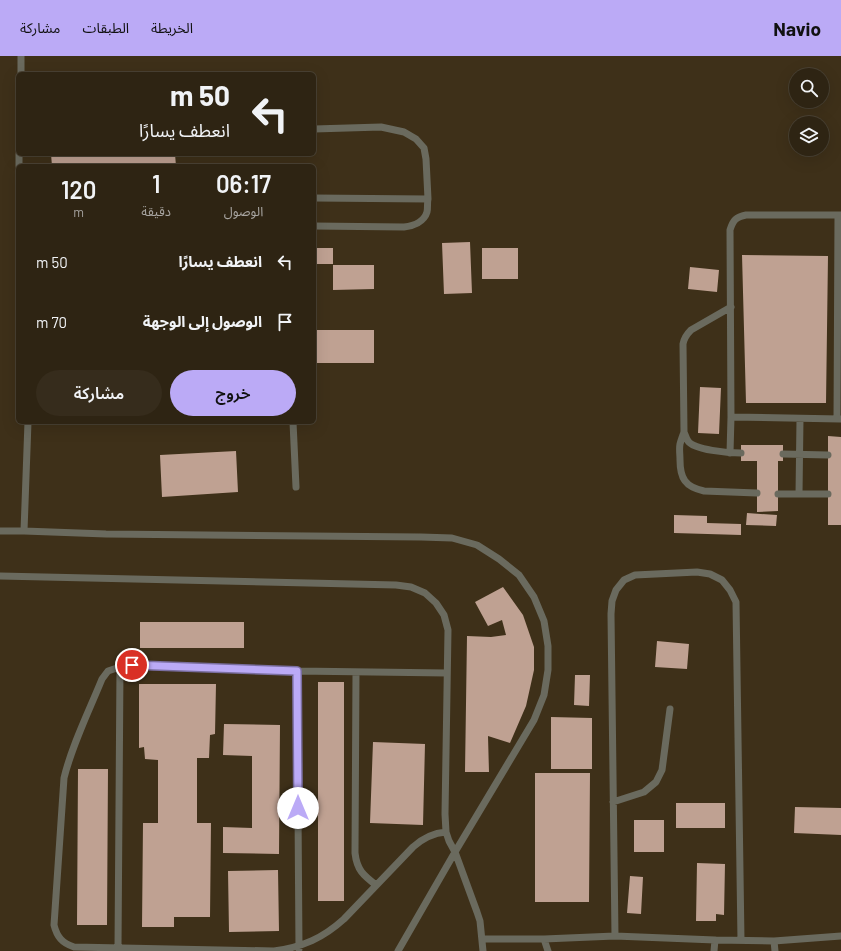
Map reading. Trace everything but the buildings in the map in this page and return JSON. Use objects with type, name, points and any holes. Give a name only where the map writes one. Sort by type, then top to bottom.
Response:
[{"type":"lane","points":[[21,56],[21,72]]},
{"type":"lane","points":[[316,129],[381,127],[404,132],[416,138],[424,148],[428,199],[426,213],[422,220],[412,226],[316,226]]},
{"type":"lane","points":[[316,198],[428,199]]},
{"type":"lane","points":[[730,417],[839,419],[839,215],[746,215],[735,219],[732,224],[730,230],[731,307],[730,417],[730,453]]},
{"type":"lane","points":[[731,307],[691,330],[684,339],[684,432],[680,443],[680,470],[683,479],[689,486],[696,490],[757,493]]},
{"type":"lane","points":[[799,494],[800,419]]},
{"type":"lane","points":[[24,530],[28,424]]},
{"type":"lane","points":[[293,424],[296,487]]},
{"type":"lane","points":[[684,432],[688,441],[693,445],[730,453],[741,453]]},
{"type":"lane","points":[[783,454],[828,455]]},
{"type":"lane","points":[[778,494],[828,494]]},
{"type":"lane","points":[[0,531],[24,530],[106,534],[413,536],[452,538],[477,545],[499,559],[519,575],[534,597],[544,621],[548,646],[548,670],[544,695],[534,720],[398,951]]},
{"type":"lane","points":[[614,936],[612,602],[616,590],[624,580],[635,574],[697,572],[710,574],[722,580],[730,590],[736,602],[741,940]]},
{"type":"lane","points":[[0,576],[396,585],[411,587],[425,593],[436,603],[444,615],[448,630],[446,832],[449,842],[455,852],[480,921],[483,951]]},
{"type":"lane","points":[[446,832],[437,833],[420,840],[344,919],[334,928],[299,949],[274,951],[74,947],[66,944],[61,939],[56,933],[54,925],[64,778],[102,679],[108,671],[132,665],[297,671],[447,673]]},
{"type":"lane","points":[[118,948],[120,667]]},
{"type":"lane","points":[[297,671],[299,949]]},
{"type":"lane","points":[[356,672],[355,853],[359,870],[365,877],[376,885]]},
{"type":"lane","points":[[613,802],[644,792],[656,782],[662,770],[670,709]]},
{"type":"lane","points":[[483,939],[544,939],[614,936],[774,941],[841,936]]},
{"type":"lane","points":[[544,939],[548,951]]},
{"type":"lane","points":[[714,951],[715,940]]},
{"type":"lane","points":[[774,941],[775,951]]},
{"type":"route","points":[[132,665],[297,671],[298,808]]}]
